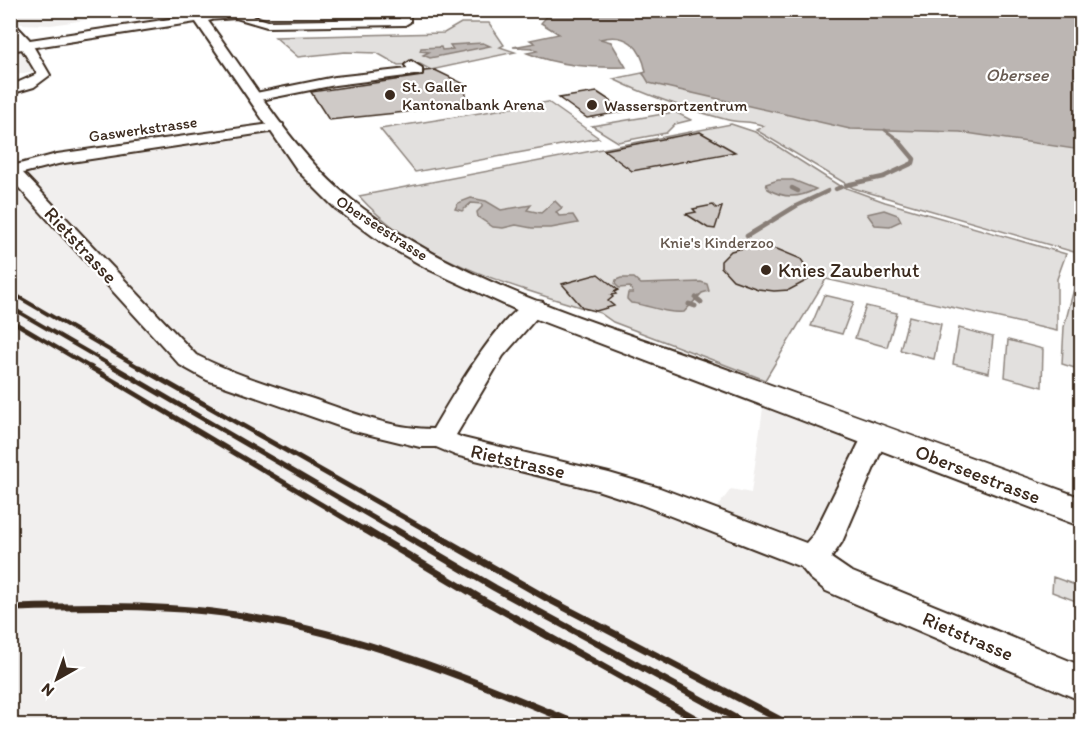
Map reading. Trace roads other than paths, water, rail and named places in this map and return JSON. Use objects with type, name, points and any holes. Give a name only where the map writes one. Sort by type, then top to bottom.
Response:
[{"type":"street","points":[[238,15],[267,24],[405,22],[405,10]]},
{"type":"street","points":[[414,10],[488,11]]},
{"type":"street","points":[[10,47],[198,16],[269,12]]},
{"type":"street","name":"Oberseestrasse","points":[[198,16],[305,167],[324,188],[369,223],[419,255],[535,307],[1082,513]]},
{"type":"street","points":[[10,90],[30,84],[44,75],[27,44],[11,23]]},
{"type":"street","points":[[256,97],[300,90],[335,81],[418,71],[411,65]]},
{"type":"street","name":"Gaswerkstrasse","points":[[12,169],[57,159],[278,128]]},
{"type":"street","name":"Rietstrasse","points":[[12,169],[15,175],[188,360],[216,375],[359,423],[420,438],[441,438],[455,446],[599,480],[650,496],[812,558],[821,569],[838,581],[1082,684]]},
{"type":"street","points":[[441,438],[476,379],[514,328],[535,307]]},
{"type":"street","points":[[812,558],[826,542],[875,435]]},
{"type":"water","name":"Obersee","points":[[548,11],[1081,11],[1081,150],[960,132],[850,129],[649,83],[643,73],[646,72],[644,63],[636,48],[631,43],[618,38],[600,39],[611,42],[626,67],[563,63],[527,53],[537,51],[532,48],[513,47],[535,43],[530,40],[559,34],[541,23],[549,14]]},
{"type":"water","points":[[483,43],[490,46],[430,58],[423,55],[429,52],[420,51],[421,48],[441,47],[442,50],[453,49],[450,45]]},
{"type":"water","points":[[778,180],[793,180],[816,189],[798,196],[786,196],[768,189],[766,184]]},
{"type":"water","points":[[471,198],[486,201],[501,210],[531,205],[527,210],[541,213],[555,201],[562,208],[556,212],[559,216],[573,215],[578,223],[551,228],[516,225],[503,228],[493,227],[478,217],[477,212],[482,204],[471,203],[462,211],[455,209],[458,203]]},
{"type":"water","points":[[884,210],[898,215],[901,221],[890,226],[875,225],[867,214]]},
{"type":"water","points":[[634,278],[641,284],[701,282],[707,284],[709,291],[702,293],[684,312],[670,312],[631,303],[627,299],[628,293],[633,293],[630,287],[619,288],[615,284],[616,280]]},
{"type":"waterway","points":[[885,130],[900,141]]},
{"type":"waterway","points":[[846,185],[883,177],[913,163],[914,159],[898,140]]},
{"type":"waterway","points":[[836,189],[841,187]]},
{"type":"waterway","points":[[792,188],[798,191]]},
{"type":"waterway","points":[[747,236],[796,206],[828,191]]},
{"type":"waterway","points":[[696,298],[701,302]]},
{"type":"waterway","points":[[689,304],[695,306]]},
{"type":"railway","points":[[10,292],[142,369]]},
{"type":"railway","points":[[10,307],[117,369]]},
{"type":"railway","points":[[10,320],[93,369]]},
{"type":"railway","points":[[90,367],[366,531]]},
{"type":"railway","points":[[114,367],[396,531]]},
{"type":"railway","points":[[139,367],[428,531]]},
{"type":"railway","points":[[364,529],[485,601],[709,726]]},
{"type":"railway","points":[[394,529],[495,588],[750,726]]},
{"type":"railway","points":[[425,529],[548,599],[792,726]]},
{"type":"railway","points":[[10,608],[152,607],[208,611],[281,623],[369,645],[412,659],[581,726]]},
{"type":"place","name":"St. Galler Kantonalbank Arena","points":[[390,95]]},
{"type":"place","name":"Wassersportzentrum","points":[[592,105]]},
{"type":"place","name":"Knies Zauberhut","points":[[766,270]]},
{"type":"park label","name":"Knie's Kinderzoo","points":[[717,242]]}]
